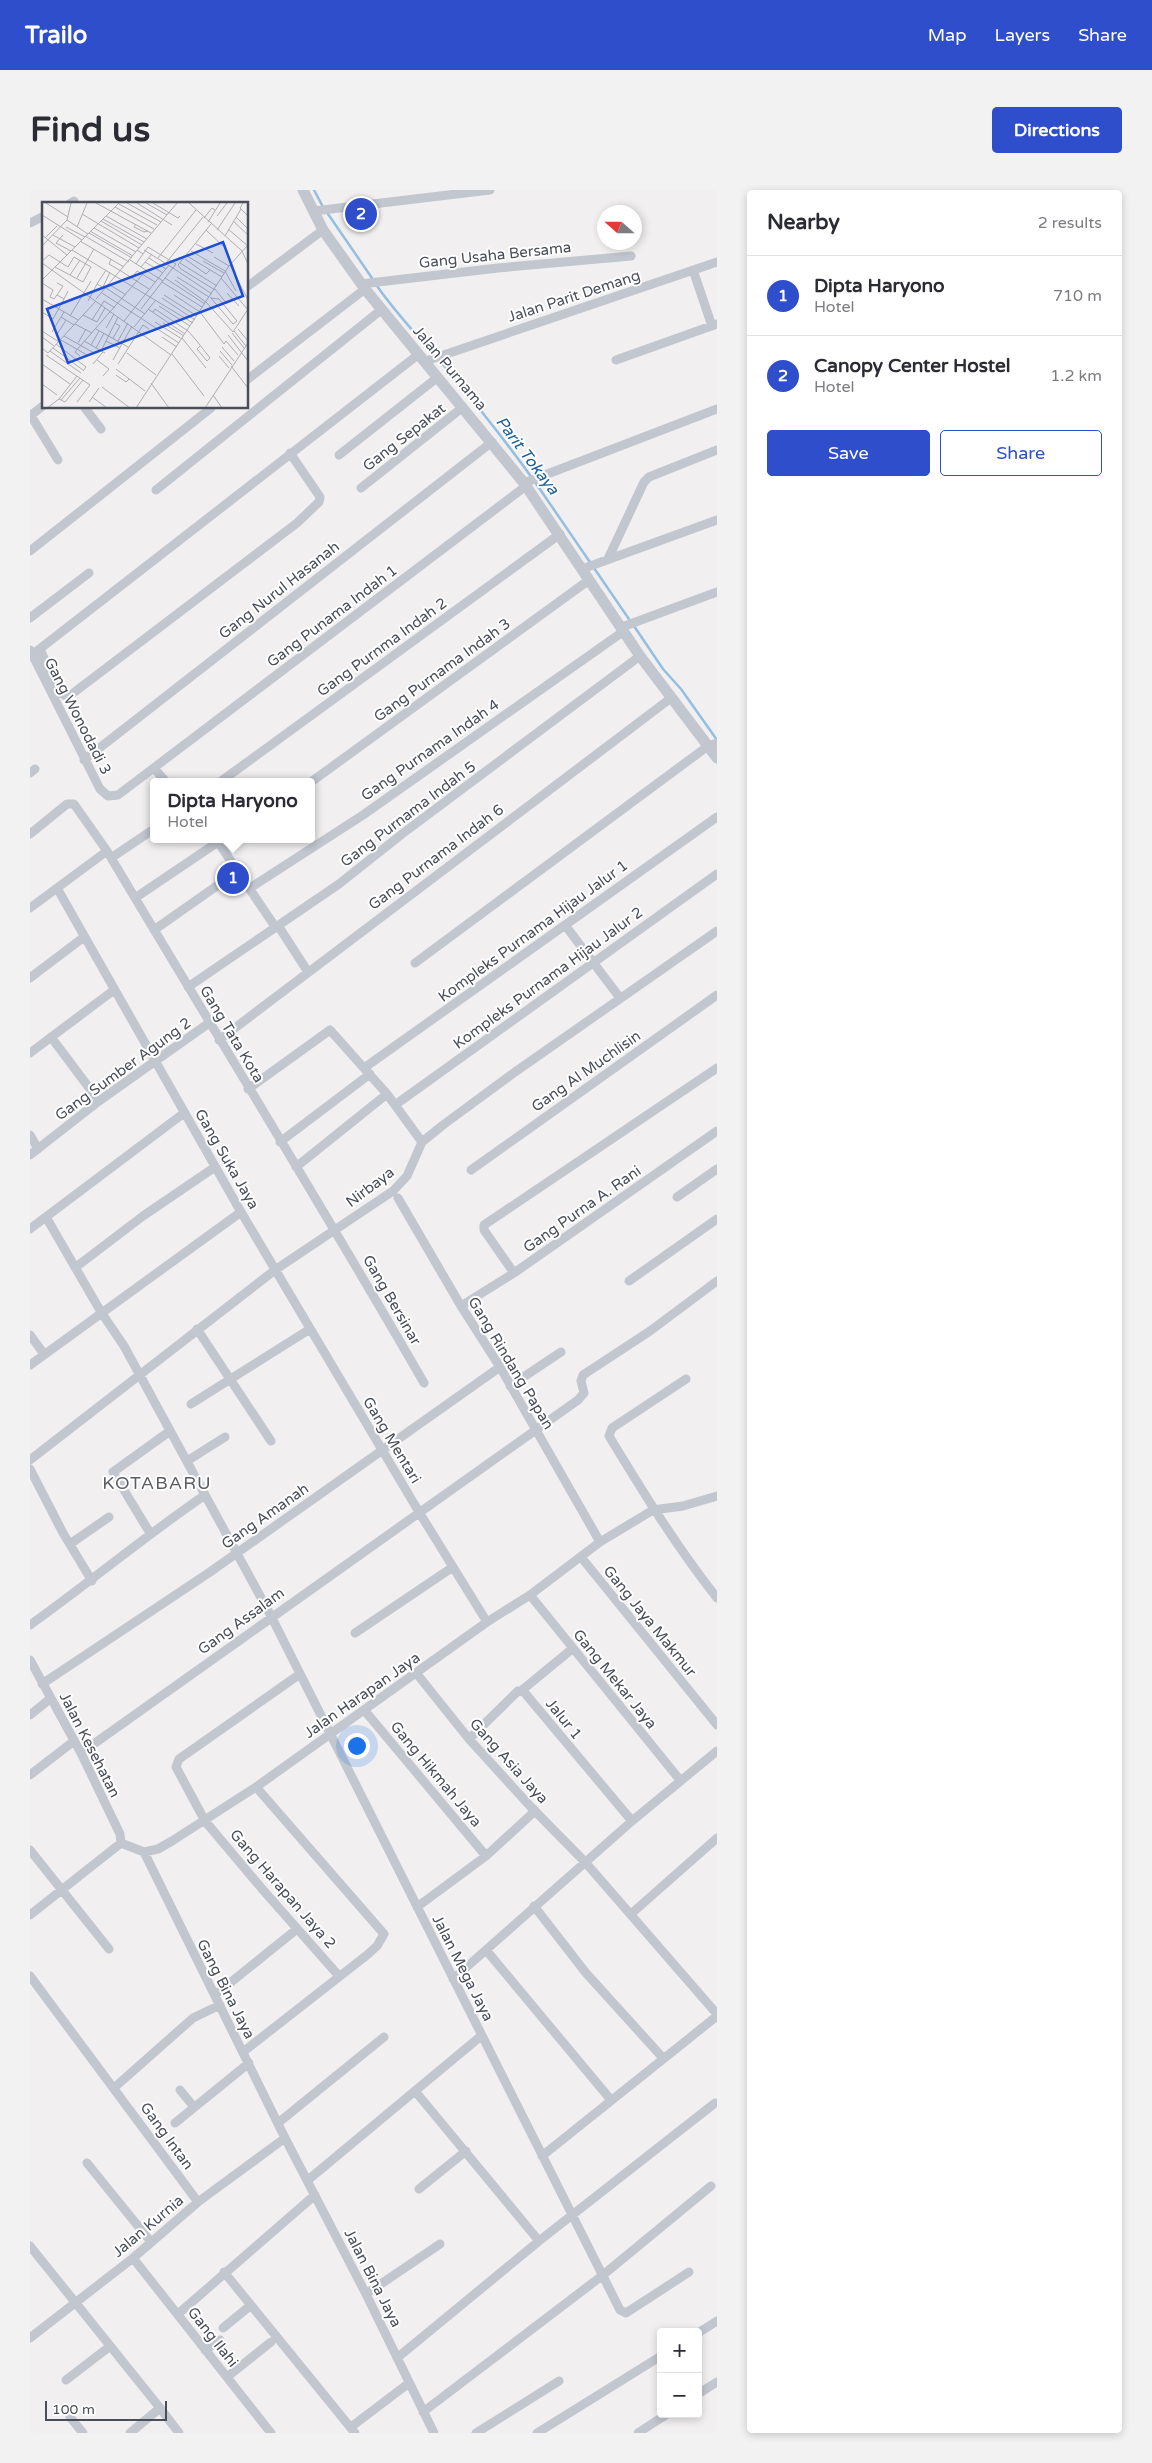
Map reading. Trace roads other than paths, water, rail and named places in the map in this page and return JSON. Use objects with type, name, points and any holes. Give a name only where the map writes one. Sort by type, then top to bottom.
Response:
[{"type":"street","name":"Jalan Purnama","points":[[303,190],[316,211],[323,230],[365,285],[380,310],[425,358],[463,408],[529,482],[560,534],[585,568],[589,580],[628,626],[640,656],[671,698],[714,744],[717,758]]},
{"type":"street","points":[[316,211],[490,190]]},
{"type":"street","points":[[30,223],[42,217]]},
{"type":"street","points":[[249,285],[323,230]]},
{"type":"street","name":"Gang Usaha Bersama","points":[[365,285],[378,280],[631,256]]},
{"type":"street","name":"Jalan Parit Demang","points":[[425,358],[440,356],[717,262]]},
{"type":"street","points":[[616,360],[714,325],[693,270]]},
{"type":"street","points":[[249,378],[365,285]]},
{"type":"street","points":[[156,490],[380,310]]},
{"type":"street","points":[[290,453],[320,497],[320,502],[297,523],[68,697],[59,692],[34,651],[290,453],[425,358]]},
{"type":"street","points":[[339,455],[438,376]]},
{"type":"street","points":[[42,406],[30,415],[58,460]]},
{"type":"street","name":"Gang Sepakat","points":[[361,488],[463,408]]},
{"type":"street","points":[[86,409],[101,429]]},
{"type":"street","points":[[30,551],[210,409]]},
{"type":"street","name":"Gang Punama Indah 1","points":[[154,768],[529,482],[717,409]]},
{"type":"street","name":"Gang Nurul Hasanah","points":[[84,760],[492,442]]},
{"type":"street","points":[[603,561],[644,482],[649,477],[717,450]]},
{"type":"street","points":[[585,568],[717,520]]},
{"type":"street","name":"Gang Purnma Indah 2","points":[[225,778],[560,534]]},
{"type":"street","points":[[30,618],[89,573]]},
{"type":"street","name":"Gang Purnama Indah 3","points":[[315,779],[589,580]]},
{"type":"street","name":"Gang Purnama Indah 4","points":[[250,888],[363,815],[628,626],[717,592]]},
{"type":"street","name":"Gang Wonodadi 3","points":[[34,651],[84,760],[100,789],[110,796],[125,791],[154,768]]},
{"type":"street","name":"Gang Purnama Indah 5","points":[[188,987],[340,884],[402,834],[640,656]]},
{"type":"street","name":"Gang Purnama Indah 6","points":[[219,1040],[671,698]]},
{"type":"street","points":[[415,963],[714,744]]},
{"type":"street","points":[[154,768],[163,778]]},
{"type":"street","name":"Gang Tata Kota","points":[[30,834],[64,805],[74,804],[109,855],[280,1142],[336,1230]]},
{"type":"street","name":"Kompleks Purnama Hijau Jalur 1","points":[[280,1142],[367,1071],[565,924],[717,816]]},
{"type":"street","points":[[30,908],[57,888],[150,831]]},
{"type":"street","points":[[135,898],[218,843],[308,972]]},
{"type":"street","points":[[154,930],[238,871]]},
{"type":"street","name":"Kompleks Purnama Hijau Jalur 2","points":[[395,1105],[717,874]]},
{"type":"street","name":"Gang Suka Jaya","points":[[57,888],[184,1114],[275,1270]]},
{"type":"street","points":[[565,924],[620,998]]},
{"type":"street","name":"Nirbaya","points":[[30,1460],[275,1270],[396,1194],[407,1176],[422,1142],[473,1102],[717,931]]},
{"type":"street","points":[[30,978],[84,937]]},
{"type":"street","points":[[30,1053],[114,990]]},
{"type":"street","name":"Gang Al Muchlisin","points":[[471,1170],[717,995]]},
{"type":"street","name":"Gang Sumber Agung 2","points":[[30,1155],[99,1101],[209,1023]]},
{"type":"street","points":[[248,1089],[330,1030],[387,1094],[422,1142]]},
{"type":"street","points":[[51,1038],[99,1101]]},
{"type":"street","points":[[514,1273],[484,1230],[484,1225],[717,1068]]},
{"type":"street","points":[[296,1167],[387,1094]]},
{"type":"street","points":[[30,1229],[184,1114]]},
{"type":"street","name":"Gang Purna A. Rani","points":[[461,1306],[514,1273],[717,1131]]},
{"type":"street","points":[[30,1135],[38,1149]]},
{"type":"street","points":[[76,1267],[143,1216],[215,1167]]},
{"type":"street","points":[[678,1197],[717,1169]]},
{"type":"street","name":"Gang Rindang Papan","points":[[396,1194],[461,1306],[500,1367],[600,1542]]},
{"type":"street","points":[[30,1364],[241,1212]]},
{"type":"street","name":"Jalan Mega Jaya","points":[[46,1217],[101,1312],[124,1346],[235,1554],[271,1616],[571,2216],[620,2310],[626,2313],[689,2272]]},
{"type":"street","points":[[629,1281],[717,1219]]},
{"type":"street","name":"Gang Bersinar","points":[[336,1230],[424,1383]]},
{"type":"street","name":"Gang Mentari","points":[[275,1270],[418,1512],[487,1622]]},
{"type":"street","name":"Gang Assalam","points":[[81,1752],[583,1395],[581,1381],[583,1375],[717,1282]]},
{"type":"street","points":[[191,1404],[310,1329]]},
{"type":"street","points":[[197,1330],[271,1441]]},
{"type":"street","points":[[30,1335],[44,1354]]},
{"type":"street","points":[[510,1386],[561,1352]]},
{"type":"street","name":"Gang Amanah","points":[[42,1684],[235,1554],[500,1367]]},
{"type":"street","points":[[686,1379],[612,1428],[609,1432],[654,1510],[687,1560],[717,1598]]},
{"type":"street","points":[[150,1533],[113,1472],[170,1431]]},
{"type":"street","points":[[187,1461],[225,1437]]},
{"type":"street","points":[[30,1470],[92,1581]]},
{"type":"street","points":[[30,1625],[92,1581],[150,1533],[204,1495]]},
{"type":"street","name":"Jalan Harapan Jaya","points":[[144,1852],[158,1849],[256,1787],[329,1733],[365,1711],[417,1674],[487,1622],[530,1595],[600,1542],[654,1510],[683,1506],[717,1496]]},
{"type":"street","points":[[70,1544],[109,1517]]},
{"type":"street","name":"Gang Jaya Makmur","points":[[581,1557],[717,1725]]},
{"type":"street","points":[[355,1633],[453,1567]]},
{"type":"street","name":"Gang Mekar Jaya","points":[[530,1595],[680,1780]]},
{"type":"street","points":[[468,1738],[506,1700],[518,1690],[521,1691],[572,1649]]},
{"type":"street","name":"Jalan Kesehatan","points":[[30,1660],[81,1752],[120,1834],[121,1844]]},
{"type":"street","name":"Gang Harapan Jaya 2","points":[[300,1674],[179,1759],[176,1767],[205,1820],[339,1976]]},
{"type":"street","name":"Gang Asia Jaya","points":[[417,1674],[468,1738],[534,1811],[586,1862],[717,2015]]},
{"type":"street","name":"Jalur 1","points":[[521,1691],[527,1695],[632,1821]]},
{"type":"street","points":[[30,1715],[51,1698]]},
{"type":"street","name":"Gang Hikmah Jaya","points":[[365,1711],[486,1856]]},
{"type":"street","points":[[30,1775],[74,1741]]},
{"type":"street","points":[[453,1979],[632,1821],[717,1751]]},
{"type":"street","points":[[243,2052],[377,1946],[384,1934],[256,1787]]},
{"type":"street","points":[[417,1907],[486,1856],[534,1811]]},
{"type":"street","points":[[631,1914],[717,1838]]},
{"type":"street","points":[[30,1915],[121,1844],[144,1852]]},
{"type":"street","points":[[30,1850],[109,1949]]},
{"type":"street","name":"Gang Bina Jaya","points":[[144,1852],[285,2138]]},
{"type":"street","points":[[534,1906],[592,1980],[663,2058]]},
{"type":"street","points":[[215,1995],[297,1929]]},
{"type":"street","points":[[486,1950],[611,2100]]},
{"type":"street","name":"Gang Intan","points":[[30,1976],[83,2048],[115,2087],[198,2202]]},
{"type":"street","points":[[115,2087],[193,2018],[220,2005]]},
{"type":"street","points":[[542,2156],[717,2015]]},
{"type":"street","points":[[278,2123],[384,2036]]},
{"type":"street","points":[[308,2180],[481,2036]]},
{"type":"street","points":[[175,2123],[249,2063]]},
{"type":"street","points":[[180,2090],[194,2107]]},
{"type":"street","points":[[415,2091],[538,2241]]},
{"type":"street","points":[[397,2358],[538,2241],[715,2102]]},
{"type":"street","name":"Jalan Kurnia","points":[[30,2338],[133,2258],[198,2202],[285,2138]]},
{"type":"street","name":"Jalan Bina Jaya","points":[[285,2138],[366,2294],[434,2433]]},
{"type":"street","points":[[419,2190],[466,2151]]},
{"type":"street","points":[[87,2163],[151,2242]]},
{"type":"street","points":[[423,2412],[703,2200],[711,2186]]},
{"type":"street","points":[[178,2314],[224,2272],[315,2195]]},
{"type":"street","points":[[366,2294],[440,2244]]},
{"type":"street","points":[[30,2246],[179,2433]]},
{"type":"street","name":"Gang Ilahi","points":[[133,2258],[271,2433]]},
{"type":"street","points":[[224,2272],[353,2430],[409,2382]]},
{"type":"street","points":[[223,2328],[251,2305]]},
{"type":"street","points":[[702,2330],[717,2321]]},
{"type":"street","points":[[205,2350],[220,2340]]},
{"type":"street","points":[[227,2377],[270,2342]]},
{"type":"street","points":[[66,2380],[109,2347]]},
{"type":"street","points":[[537,2433],[657,2358]]},
{"type":"street","points":[[476,2433],[559,2381]]},
{"type":"street","points":[[702,2391],[717,2382]]},
{"type":"street","points":[[130,2433],[160,2408]]},
{"type":"street","points":[[70,2417],[83,2433]]},
{"type":"street","points":[[638,2433],[661,2418]]},
{"type":"waterway","name":"Parit Tokaya","points":[[314,190],[323,207]]},
{"type":"waterway","name":"Parit Tokaya","points":[[326,211],[374,281]]},
{"type":"waterway","name":"Parit Tokaya","points":[[377,286],[446,368],[532,478]]},
{"type":"waterway","name":"Parit Tokaya","points":[[535,482],[631,622]]},
{"type":"waterway","name":"Parit Tokaya","points":[[634,626],[663,669],[681,689],[717,740]]},
{"type":"place","name":"Canopy Center Hostel","points":[[361,214]]},
{"type":"place","name":"Dipta Haryono","points":[[233,878]]},
{"type":"district","name":"KOTABARU","points":[[157,1483]]}]
